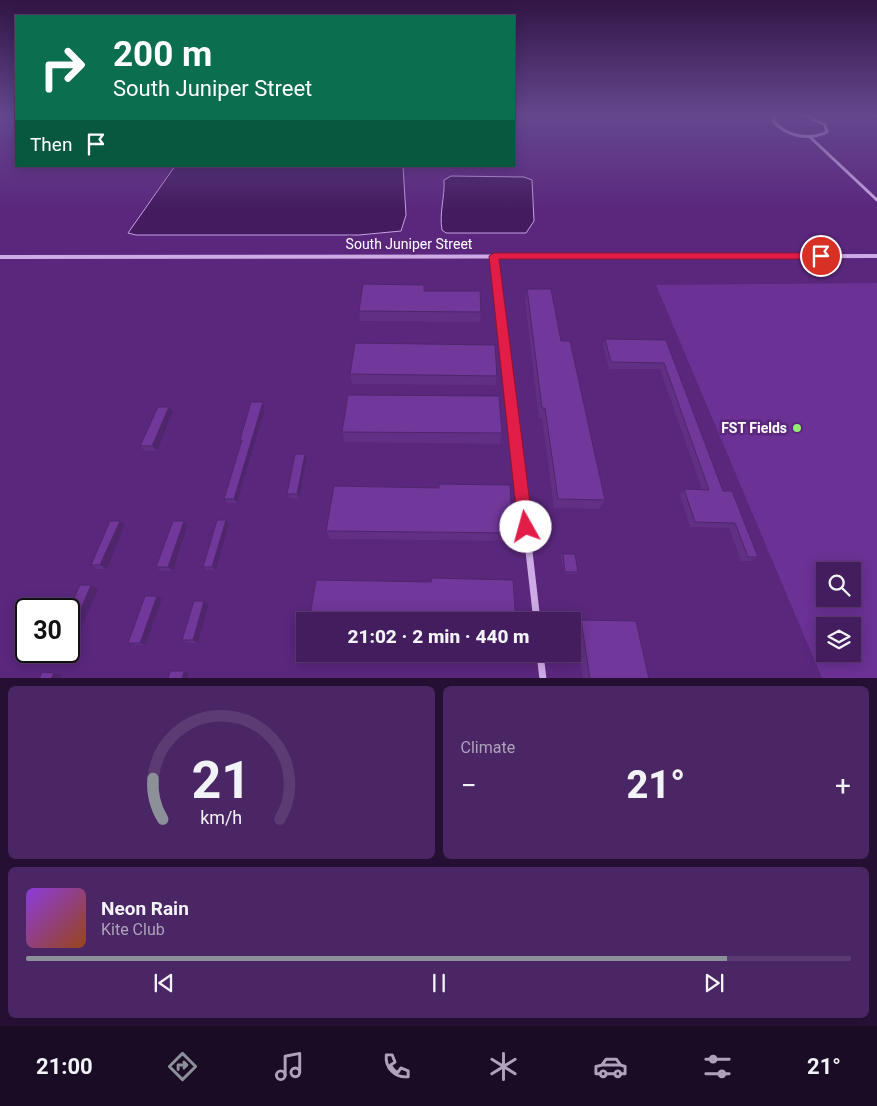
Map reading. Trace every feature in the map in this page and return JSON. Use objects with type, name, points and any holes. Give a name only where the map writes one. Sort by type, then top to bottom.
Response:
[{"type":"street","points":[[822,148],[877,200]]},
{"type":"street","points":[[494,256],[536,612]]},
{"type":"street","name":"South Juniper Street","points":[[0,257],[877,256]]},
{"type":"street","points":[[541,662],[543,678]]},
{"type":"shaded area","points":[[174,167],[403,167],[406,215],[401,231],[359,235],[136,235],[128,233]]},
{"type":"shaded area","points":[[451,176],[524,177],[532,180],[534,221],[526,233],[446,233],[442,230],[441,224],[444,180]]},
{"type":"shaded area","name":"FST Fields","points":[[877,283],[877,678],[822,678],[656,285]]},
{"type":"building","points":[[363,284],[424,285],[424,291],[480,291],[481,312],[359,311]]},
{"type":"building","points":[[527,289],[551,289],[561,341],[570,341],[605,500],[558,499],[545,408],[542,408]]},
{"type":"building","points":[[605,339],[666,340],[723,491],[732,491],[758,557],[748,557],[735,523],[695,522],[684,489],[709,490],[664,363],[611,362]]},
{"type":"building","points":[[355,343],[495,345],[497,376],[350,374]]},
{"type":"building","points":[[348,395],[499,396],[502,433],[342,432]]},
{"type":"building","points":[[251,402],[263,402],[234,499],[224,499],[242,440],[240,440]]},
{"type":"building","points":[[158,407],[169,407],[152,446],[140,446]]},
{"type":"building","points":[[295,454],[305,454],[297,494],[287,494]]},
{"type":"building","points":[[439,484],[510,485],[513,533],[326,531],[334,486],[439,488]]},
{"type":"building","points":[[217,520],[226,520],[212,567],[203,567]]},
{"type":"building","points":[[110,521],[120,521],[100,565],[91,565]]},
{"type":"building","points":[[173,521],[184,521],[168,567],[156,567]]},
{"type":"building","points":[[563,554],[575,554],[578,572],[565,572]]},
{"type":"building","points":[[432,578],[513,580],[515,612],[311,612],[316,580],[431,582]]},
{"type":"building","points":[[80,585],[91,585],[80,611],[80,598],[74,598]]},
{"type":"building","points":[[145,596],[157,596],[140,643],[128,643]]},
{"type":"building","points":[[194,601],[204,601],[193,640],[182,640]]},
{"type":"building","points":[[581,620],[636,621],[649,678],[590,678]]},
{"type":"building","points":[[170,671],[184,671],[182,678],[168,678]]},
{"type":"building","points":[[42,672],[54,673],[52,678],[39,678]]},
{"type":"place","name":"FST Fields","points":[[797,428]]},
{"type":"route","points":[[526,527],[494,256],[821,256]]}]
